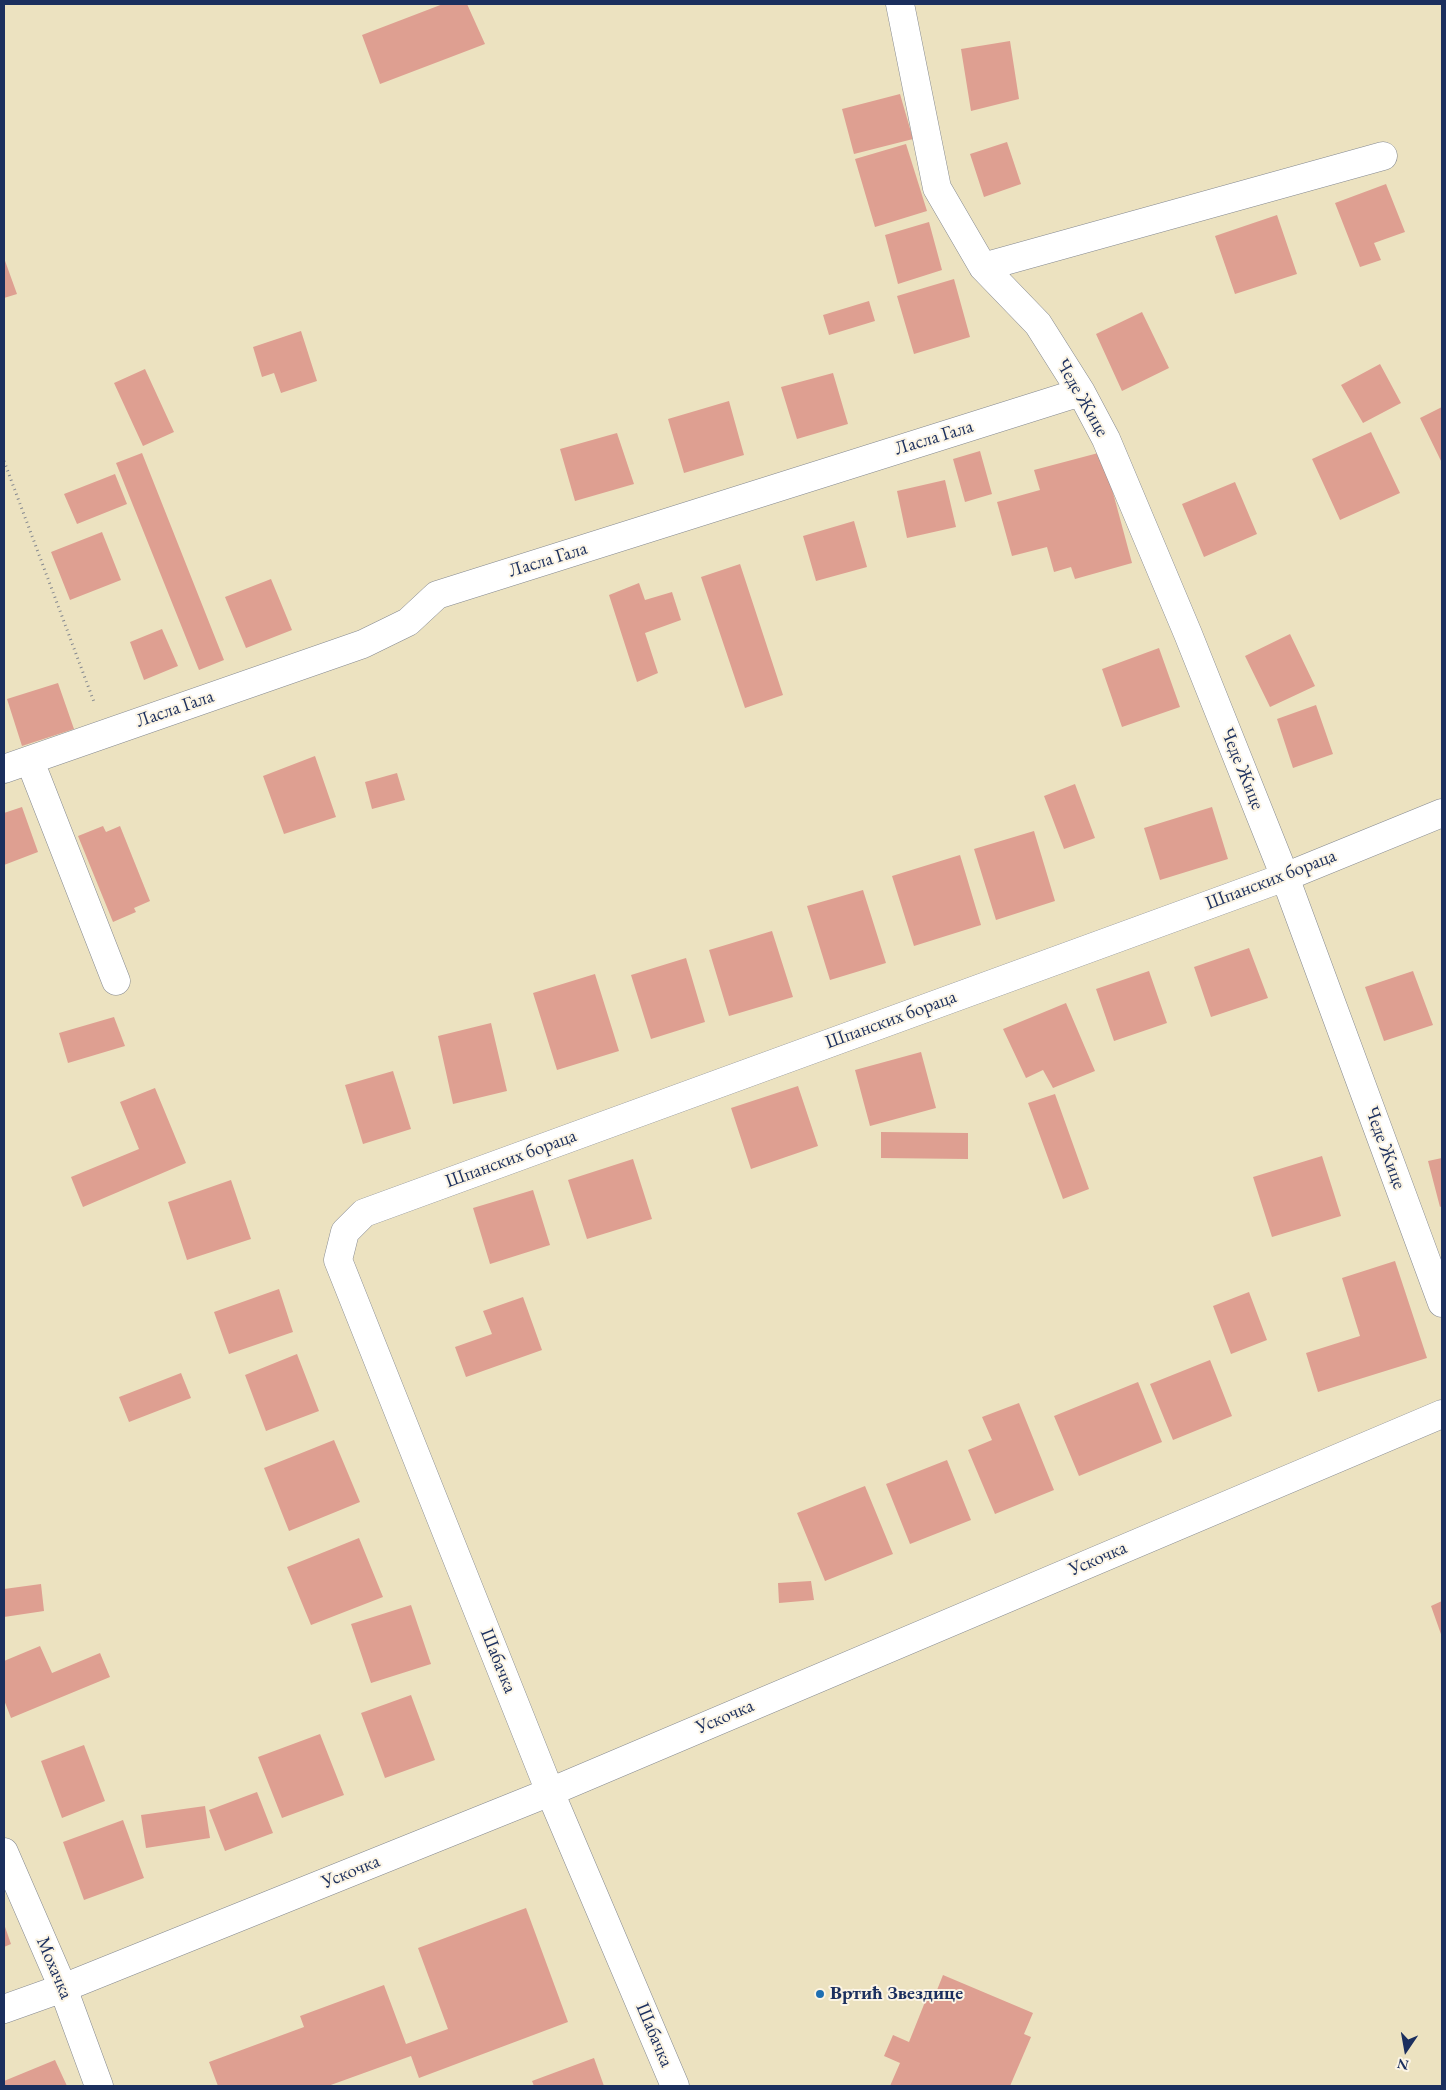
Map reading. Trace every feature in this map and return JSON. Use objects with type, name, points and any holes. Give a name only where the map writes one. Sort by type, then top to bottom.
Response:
[{"type":"street","name":"Чеде Жице","points":[[900,4],[936,188],[983,267],[1038,324],[1081,392],[1106,439],[1188,634],[1285,877],[1442,1303]]},
{"type":"street","points":[[983,267],[1383,156]]},
{"type":"street","name":"Ласла Гала","points":[[4,769],[105,732],[363,644],[408,622],[437,595],[1081,392]]},
{"type":"street","points":[[30,761],[116,981]]},
{"type":"street","name":"Шпанских бораца","points":[[345,1232],[364,1213],[1285,877],[1442,813]]},
{"type":"street","name":"Шабачка","points":[[345,1232],[338,1260],[550,1792],[676,2086]]},
{"type":"street","name":"Ускочка","points":[[4,2009],[63,1988],[550,1792],[1442,1414]]},
{"type":"street","name":"Мохачка","points":[[4,1852],[63,1988],[99,2086]]},
{"type":"path","points":[[4,461],[105,732]]},
{"type":"building","points":[[443,4],[467,4],[485,44],[380,84],[362,35]]},
{"type":"building","points":[[1010,41],[1019,99],[971,111],[961,49]]},
{"type":"building","points":[[900,94],[913,139],[854,154],[842,109]]},
{"type":"building","points":[[1007,142],[1021,184],[984,197],[970,154]]},
{"type":"building","points":[[906,144],[927,211],[875,227],[855,159]]},
{"type":"building","points":[[1386,184],[1405,232],[1374,243],[1381,260],[1360,267],[1335,203]]},
{"type":"building","points":[[1277,215],[1297,274],[1235,294],[1215,236]]},
{"type":"building","points":[[929,222],[942,270],[898,284],[885,235]]},
{"type":"building","points":[[4,258],[17,294],[4,298]]},
{"type":"building","points":[[954,279],[970,337],[914,354],[897,296]]},
{"type":"building","points":[[869,301],[875,321],[829,335],[823,315]]},
{"type":"building","points":[[1142,312],[1169,368],[1122,391],[1096,334]]},
{"type":"building","points":[[301,331],[317,381],[281,393],[274,373],[262,377],[253,347]]},
{"type":"building","points":[[1380,364],[1401,403],[1363,423],[1341,385]]},
{"type":"building","points":[[145,369],[174,432],[143,446],[114,383]]},
{"type":"building","points":[[833,373],[848,424],[797,439],[781,387]]},
{"type":"building","points":[[729,401],[744,455],[684,473],[668,419]]},
{"type":"building","points":[[1442,407],[1442,463],[1420,418]]},
{"type":"building","points":[[1371,432],[1400,493],[1340,520],[1312,459]]},
{"type":"building","points":[[617,433],[634,484],[575,501],[560,449]]},
{"type":"building","points":[[980,451],[992,494],[965,502],[953,459]]},
{"type":"building","points":[[1102,452],[1132,563],[1075,579],[1071,567],[1054,572],[1047,547],[1012,556],[997,502],[1040,490],[1034,470]]},
{"type":"building","points":[[142,453],[224,660],[199,670],[116,463]]},
{"type":"building","points":[[115,474],[127,504],[77,524],[64,494]]},
{"type":"building","points":[[945,480],[956,527],[907,538],[897,491]]},
{"type":"building","points":[[1235,482],[1257,534],[1204,557],[1182,504]]},
{"type":"building","points":[[854,521],[867,567],[816,581],[803,536]]},
{"type":"building","points":[[102,532],[121,580],[70,600],[51,552]]},
{"type":"building","points":[[740,564],[783,695],[745,708],[701,577]]},
{"type":"building","points":[[271,579],[292,630],[246,648],[225,597]]},
{"type":"building","points":[[639,583],[645,600],[672,592],[681,620],[645,633],[658,673],[637,682],[609,595]]},
{"type":"building","points":[[162,629],[178,666],[144,680],[130,642]]},
{"type":"building","points":[[1290,634],[1315,686],[1270,707],[1245,656]]},
{"type":"building","points":[[1159,648],[1180,707],[1122,727],[1102,669]]},
{"type":"building","points":[[58,683],[74,729],[22,746],[7,699]]},
{"type":"building","points":[[1316,705],[1333,754],[1293,768],[1277,719]]},
{"type":"building","points":[[315,756],[336,817],[284,834],[263,776]]},
{"type":"building","points":[[397,773],[405,800],[372,809],[365,782]]},
{"type":"building","points":[[1075,784],[1095,838],[1064,849],[1044,796]]},
{"type":"building","points":[[22,807],[38,852],[4,865],[4,813]]},
{"type":"building","points":[[1212,807],[1228,859],[1160,880],[1144,828]]},
{"type":"building","points":[[103,826],[106,832],[120,826],[150,901],[134,908],[136,912],[113,922],[78,836]]},
{"type":"building","points":[[1034,831],[1055,901],[996,920],[974,849]]},
{"type":"building","points":[[960,855],[981,925],[914,946],[892,876]]},
{"type":"building","points":[[863,890],[886,963],[830,980],[807,906]]},
{"type":"building","points":[[772,931],[793,997],[729,1016],[709,950]]},
{"type":"building","points":[[1249,948],[1268,998],[1211,1017],[1194,967]]},
{"type":"building","points":[[686,958],[705,1022],[651,1039],[631,975]]},
{"type":"building","points":[[1149,971],[1167,1023],[1114,1041],[1096,989]]},
{"type":"building","points":[[1413,971],[1433,1025],[1384,1041],[1365,987]]},
{"type":"building","points":[[595,974],[619,1051],[557,1070],[533,993]]},
{"type":"building","points":[[1066,1003],[1095,1071],[1053,1088],[1043,1070],[1026,1078],[1003,1029]]},
{"type":"building","points":[[114,1017],[125,1046],[68,1063],[59,1033]]},
{"type":"building","points":[[491,1023],[507,1091],[453,1104],[438,1036]]},
{"type":"building","points":[[921,1052],[936,1108],[870,1126],[855,1070]]},
{"type":"building","points":[[393,1071],[411,1129],[363,1144],[345,1085]]},
{"type":"building","points":[[798,1086],[818,1146],[751,1169],[731,1108]]},
{"type":"building","points":[[155,1088],[186,1163],[83,1207],[71,1177],[139,1149],[120,1102]]},
{"type":"building","points":[[1055,1094],[1089,1189],[1063,1199],[1028,1103]]},
{"type":"building","points":[[881,1132],[968,1133],[968,1159],[881,1158]]},
{"type":"building","points":[[1322,1156],[1341,1216],[1272,1237],[1253,1177]]},
{"type":"building","points":[[1442,1158],[1442,1206],[1440,1207],[1428,1161]]},
{"type":"building","points":[[633,1159],[652,1219],[587,1239],[568,1180]]},
{"type":"building","points":[[231,1180],[251,1239],[187,1260],[168,1202]]},
{"type":"building","points":[[533,1190],[550,1245],[490,1264],[473,1208]]},
{"type":"building","points":[[1395,1261],[1427,1358],[1318,1392],[1306,1353],[1360,1336],[1342,1278]]},
{"type":"building","points":[[279,1289],[293,1332],[229,1354],[214,1312]]},
{"type":"building","points":[[1249,1292],[1267,1340],[1231,1354],[1213,1306]]},
{"type":"building","points":[[523,1297],[542,1350],[466,1377],[455,1347],[492,1334],[483,1311]]},
{"type":"building","points":[[297,1354],[319,1411],[266,1431],[245,1375]]},
{"type":"building","points":[[1210,1360],[1232,1416],[1173,1440],[1150,1384]]},
{"type":"building","points":[[181,1373],[191,1398],[129,1422],[119,1397]]},
{"type":"building","points":[[1138,1382],[1162,1442],[1079,1476],[1054,1416]]},
{"type":"building","points":[[1019,1403],[1054,1490],[995,1514],[968,1450],[992,1440],[982,1417]]},
{"type":"building","points":[[334,1440],[360,1502],[289,1531],[264,1468]]},
{"type":"building","points":[[947,1460],[971,1520],[910,1544],[886,1484]]},
{"type":"building","points":[[865,1486],[893,1554],[825,1581],[797,1513]]},
{"type":"building","points":[[359,1538],[383,1597],[311,1625],[287,1567]]},
{"type":"building","points":[[811,1581],[814,1600],[779,1603],[778,1583]]},
{"type":"building","points":[[41,1584],[44,1611],[4,1617],[4,1589]]},
{"type":"building","points":[[1442,1601],[1442,1637],[1431,1606]]},
{"type":"building","points":[[411,1605],[431,1664],[371,1683],[351,1624]]},
{"type":"building","points":[[40,1646],[52,1673],[100,1653],[110,1677],[11,1718],[4,1700],[4,1661]]},
{"type":"building","points":[[411,1695],[435,1760],[385,1778],[361,1713]]},
{"type":"building","points":[[320,1734],[344,1795],[282,1818],[258,1757]]},
{"type":"building","points":[[84,1745],[105,1801],[62,1818],[41,1761]]},
{"type":"building","points":[[257,1792],[273,1833],[225,1851],[209,1810]]},
{"type":"building","points":[[205,1806],[210,1838],[146,1848],[141,1815]]},
{"type":"building","points":[[123,1820],[144,1878],[84,1900],[63,1842]]},
{"type":"building","points":[[526,1908],[568,2022],[419,2078],[411,2056],[328,2086],[218,2086],[209,2062],[304,2027],[300,2016],[384,1985],[406,2044],[448,2029],[418,1948]]},
{"type":"building","points":[[4,1924],[11,1944],[4,1947]]},
{"type":"building","points":[[943,1975],[1033,2013],[1024,2034],[1031,2037],[1010,2086],[890,2086],[900,2063],[884,2056],[893,2035],[909,2042],[929,1992],[935,1995]]},
{"type":"building","points":[[594,2058],[604,2086],[534,2086],[532,2081]]},
{"type":"building","points":[[55,2060],[67,2086],[4,2086],[4,2081]]},
{"type":"place","name":"Вртић Звездице","points":[[820,1994]]}]
